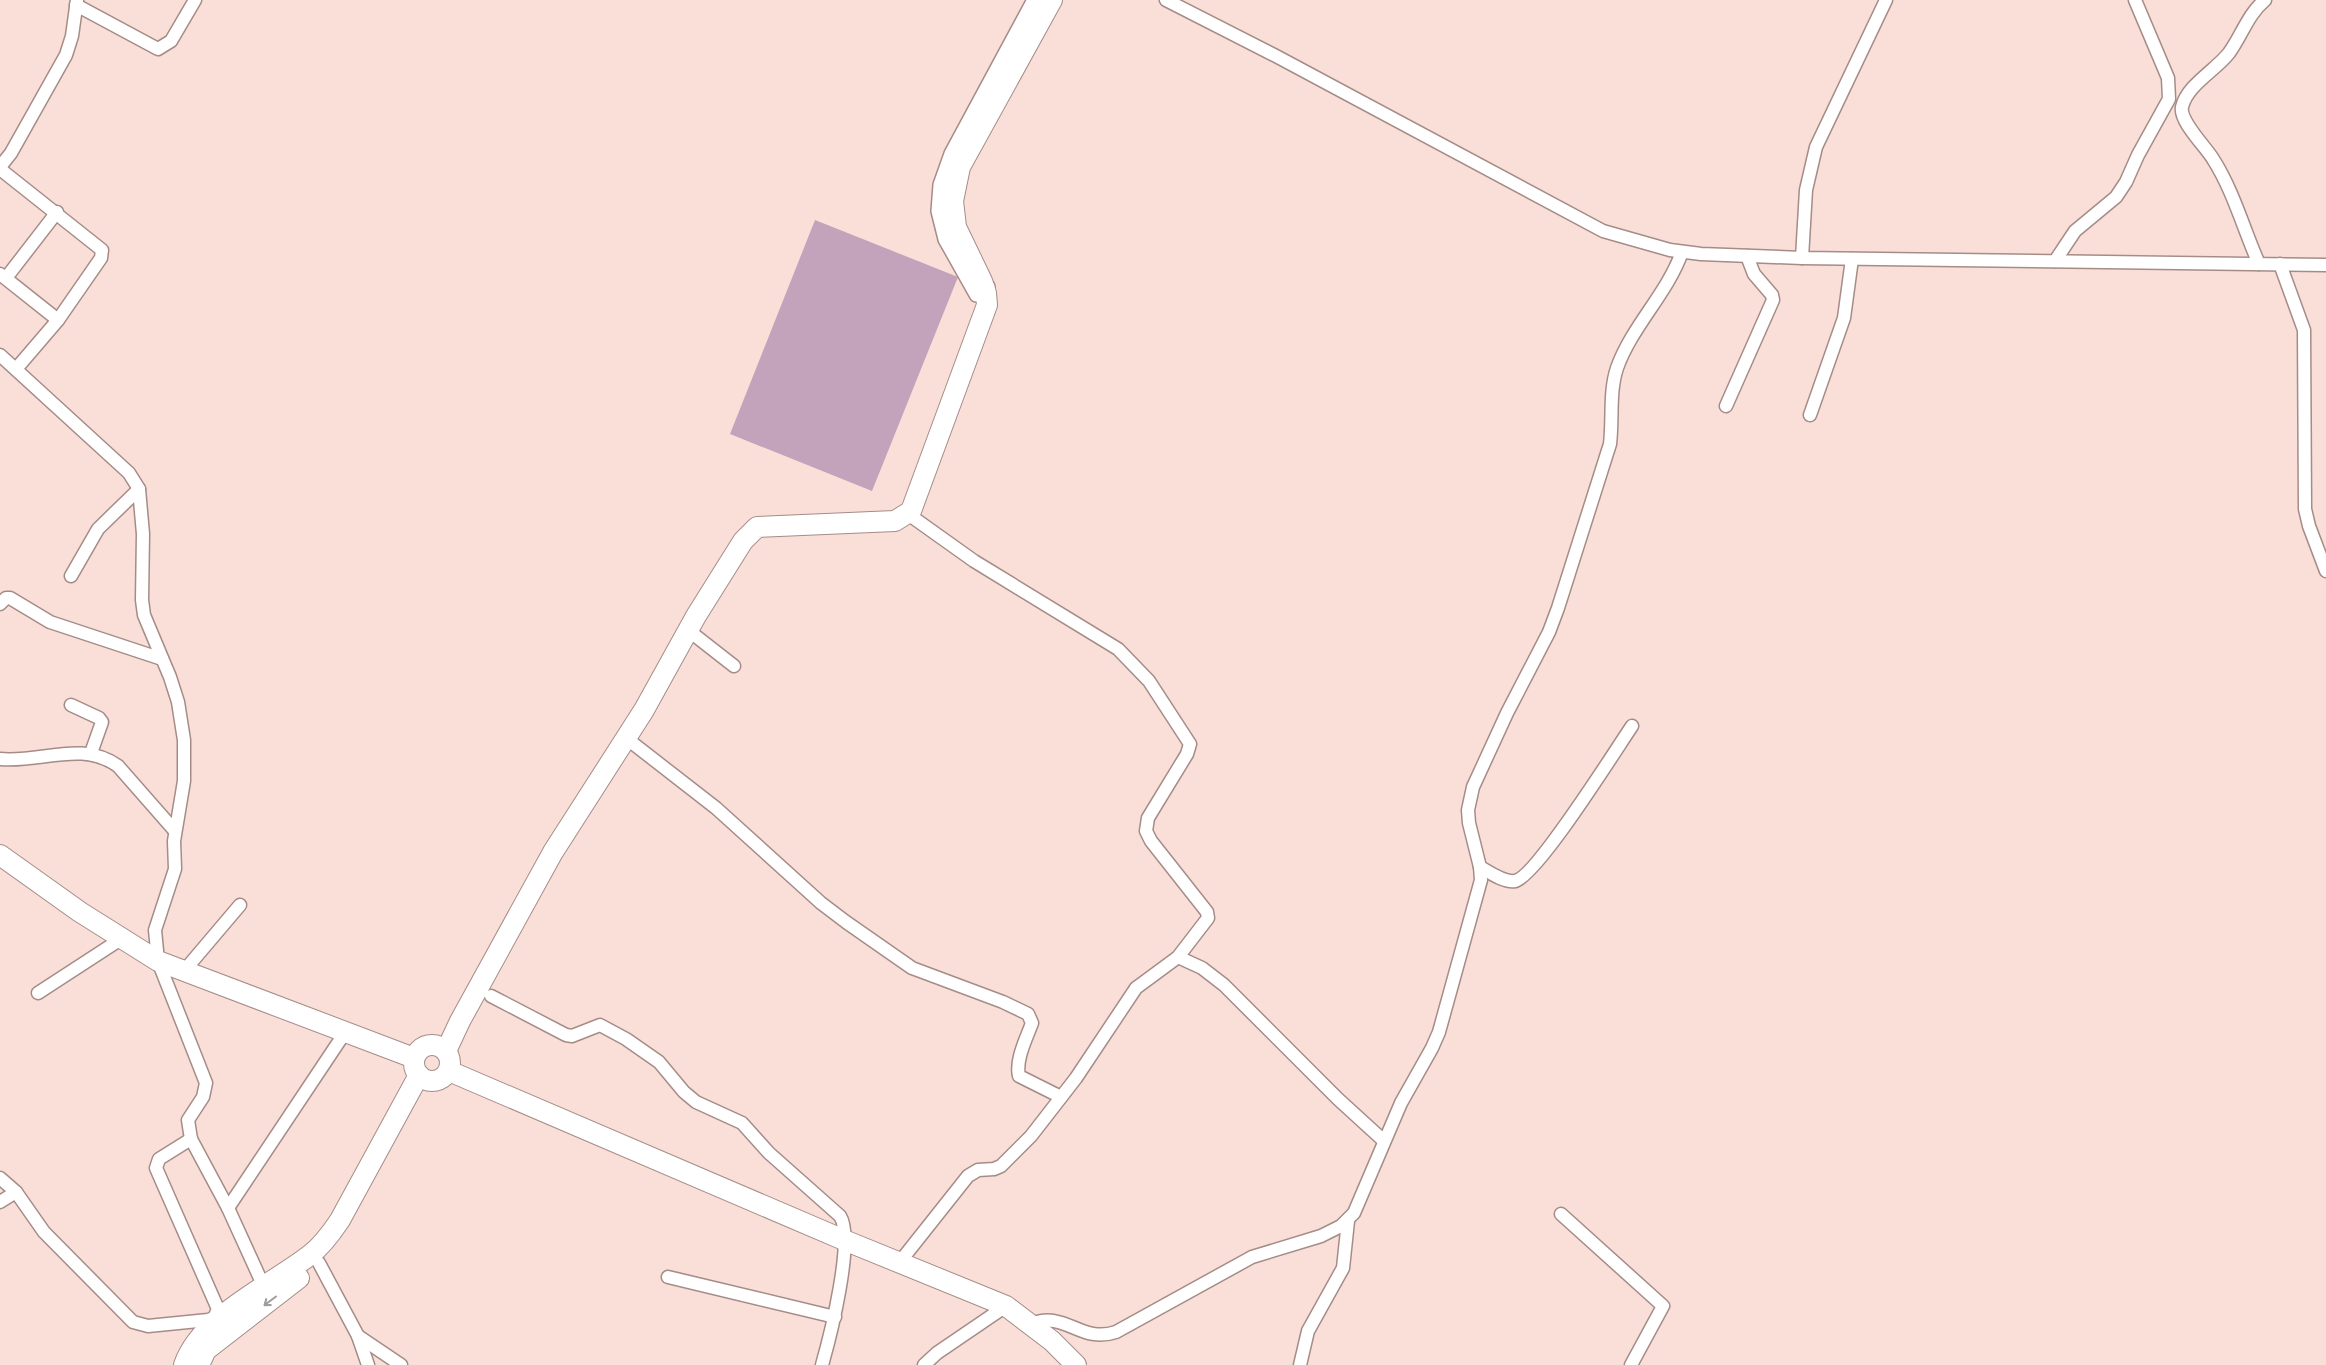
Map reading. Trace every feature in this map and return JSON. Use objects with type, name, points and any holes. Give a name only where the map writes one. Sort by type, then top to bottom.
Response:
[{"type":"main road","points":[[0,855],[121,939],[158,961],[346,1031],[438,1080],[443,1056],[539,853],[736,532],[751,519],[768,514],[889,508],[905,496],[973,320],[981,289],[949,231],[945,215],[948,180],[953,164],[1041,0]]},
{"type":"main road","points":[[443,1056],[460,1021],[553,852],[626,738],[688,630],[743,541],[757,527],[895,520],[908,514],[987,304],[956,227],[953,201],[960,167],[1052,0]]},
{"type":"main road","points":[[199,1365],[206,1350],[330,1255],[358,1214],[421,1071],[422,1048],[844,1240],[1006,1306],[1031,1324],[1076,1365]]},
{"type":"main road","points":[[184,1365],[198,1337],[223,1316],[312,1254],[327,1238],[340,1220],[421,1071]]},
{"type":"street","points":[[16,369],[58,320],[103,254],[100,246],[0,168],[12,153],[66,55],[72,36],[76,2],[158,49],[171,41],[194,0]]},
{"type":"street","points":[[981,289],[946,239],[939,211],[941,185],[952,154],[1035,0]]},
{"type":"street","points":[[981,289],[986,273],[961,221],[960,205],[964,181],[970,162],[1058,0]]},
{"type":"street","points":[[1166,0],[1276,56],[1603,231],[1641,243],[1682,252],[1802,258],[2326,265]]},
{"type":"street","points":[[1802,258],[1806,190],[1816,147],[1886,0]]},
{"type":"street","points":[[2055,261],[2074,231],[2116,197],[2126,182],[2138,155],[2169,99],[2168,78],[2135,0]]},
{"type":"street","points":[[2259,264],[2214,160],[2186,122],[2182,113],[2182,107],[2190,93],[2227,55],[2239,39],[2255,8],[2265,0]]},
{"type":"street","points":[[56,212],[3,276],[58,320]]},
{"type":"street","points":[[1031,1324],[1049,1318],[1088,1334],[1097,1336],[1111,1334],[1195,1290],[1252,1257],[1321,1236],[1348,1220],[1354,1213],[1401,1103],[1439,1032],[1478,892],[1480,867],[1469,823],[1468,810],[1473,787],[1507,713],[1549,632],[1558,608],[1610,444],[1613,422],[1613,388],[1618,366],[1629,344],[1666,286],[1682,252]]},
{"type":"street","points":[[1726,406],[1773,300],[1772,295],[1754,274],[1747,256]]},
{"type":"street","points":[[1810,416],[1844,318],[1852,259]]},
{"type":"street","points":[[2280,264],[2304,330],[2306,509],[2309,526],[2326,571]]},
{"type":"street","points":[[1,359],[16,369],[129,473],[139,489],[142,534],[142,600],[147,623],[178,702],[184,740],[184,780],[181,807],[175,831],[175,869],[156,930],[158,961],[206,1083],[203,1097],[188,1120],[191,1139],[228,1208],[264,1287]]},
{"type":"street","points":[[71,576],[98,529],[139,489]]},
{"type":"street","points":[[899,1262],[968,1176],[978,1170],[994,1169],[1001,1166],[1030,1136],[1061,1096],[1136,988],[1178,957],[1207,921],[1207,912],[1151,841],[1146,825],[1187,754],[1190,744],[1149,681],[1118,649],[974,560],[908,514]]},
{"type":"street","points":[[0,604],[6,598],[10,598],[50,622],[162,660]]},
{"type":"street","points":[[688,630],[734,666]]},
{"type":"street","points":[[71,705],[98,718],[102,722],[91,753]]},
{"type":"street","points":[[1480,867],[1510,881],[1521,879],[1528,874],[1547,850],[1632,726]]},
{"type":"street","points":[[626,738],[716,808],[821,903],[912,968],[1003,1002],[1028,1014],[1032,1022],[1021,1058],[1019,1076],[1061,1096]]},
{"type":"street","points":[[0,759],[28,760],[75,753],[91,753],[107,759],[118,766],[175,831]]},
{"type":"street","points":[[184,971],[240,905]]},
{"type":"street","points":[[38,992],[121,939]]},
{"type":"street","points":[[1178,957],[1202,968],[1224,985],[1338,1099],[1384,1141]]},
{"type":"street","points":[[490,996],[566,1035],[572,1036],[600,1025],[626,1039],[659,1062],[684,1092],[696,1102],[742,1123],[769,1153],[840,1216],[844,1222],[840,1288],[835,1317],[822,1365]]},
{"type":"street","points":[[228,1208],[346,1031]]},
{"type":"street","points":[[0,1178],[16,1192],[44,1232],[132,1322],[148,1326],[208,1320],[214,1318],[218,1309],[156,1168],[159,1159],[191,1139]]},
{"type":"street","points":[[0,1202],[16,1192]]},
{"type":"street","points":[[1561,1214],[1663,1306],[1631,1365]]},
{"type":"street","points":[[1300,1365],[1308,1331],[1340,1275],[1348,1220]]},
{"type":"street","points":[[319,1263],[358,1336],[368,1365]]},
{"type":"street","points":[[668,1277],[835,1317]]},
{"type":"street","points":[[924,1365],[937,1353],[1006,1306]]},
{"type":"street","points":[[358,1336],[401,1365]]},
{"type":"shaded area","points":[[815,220],[958,277],[872,491],[730,434]]}]
